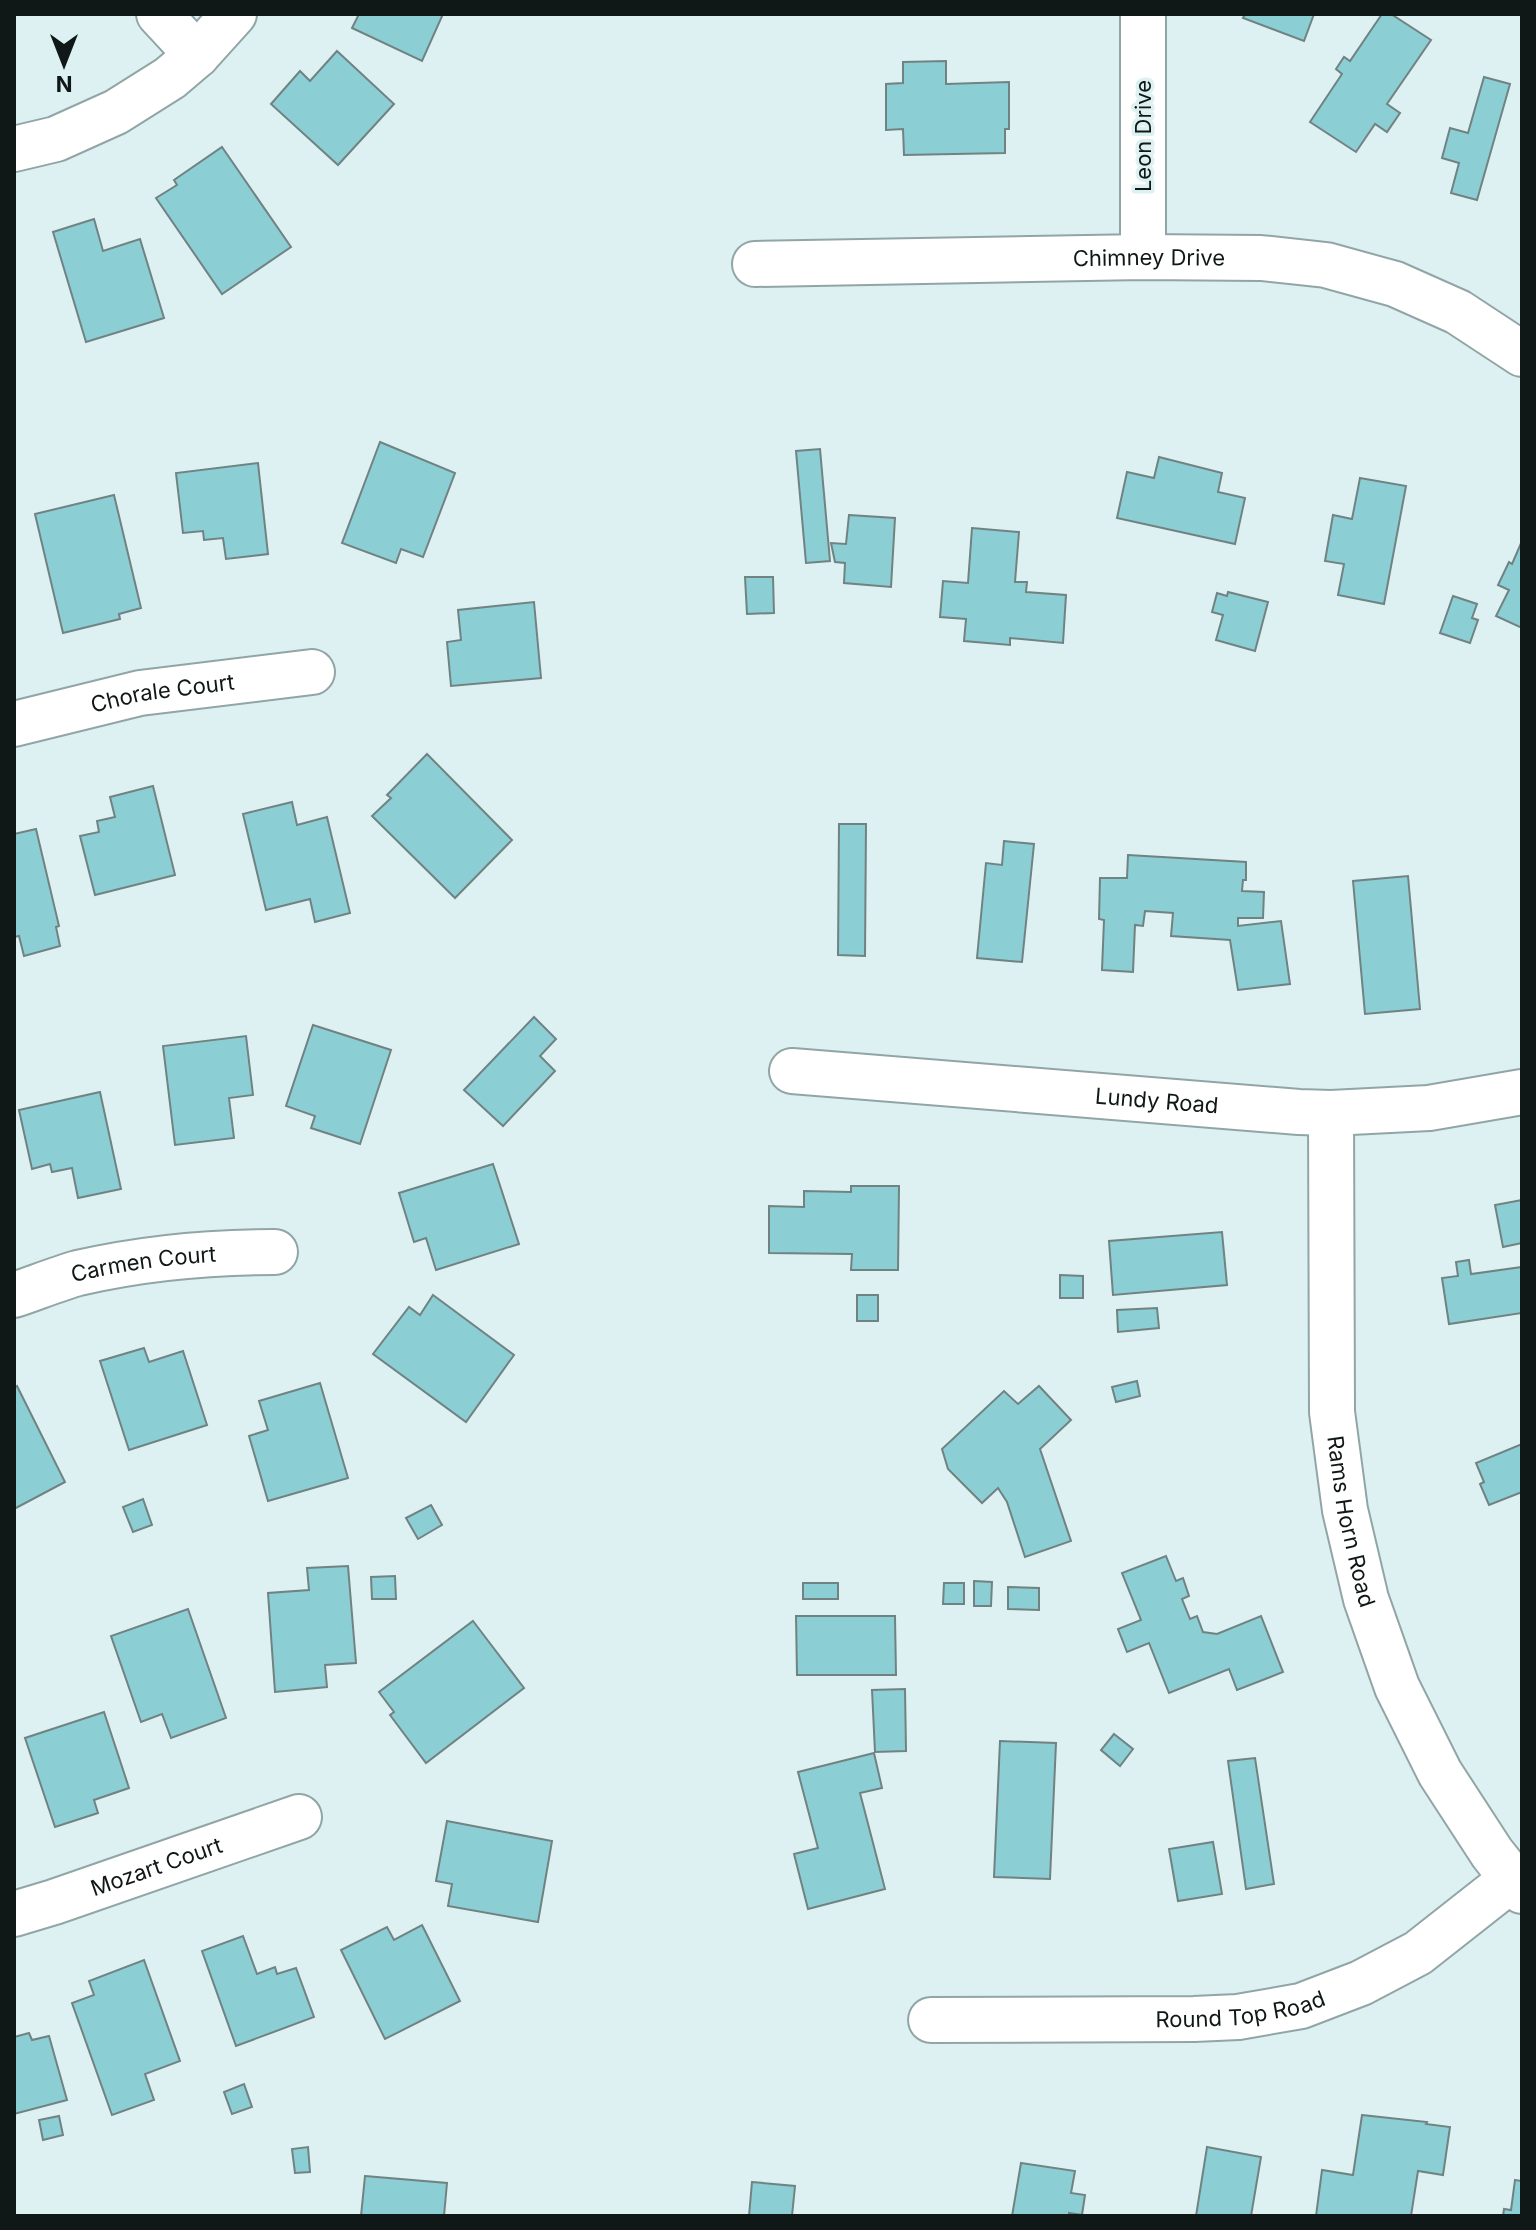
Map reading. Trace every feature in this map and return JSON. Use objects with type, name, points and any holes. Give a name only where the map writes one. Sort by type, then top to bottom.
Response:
[{"type":"street","points":[[159,14],[197,55]]},
{"type":"street","points":[[14,149],[56,139],[116,112],[170,78],[197,55],[234,14]]},
{"type":"street","name":"Leon Drive","points":[[1143,14],[1143,257]]},
{"type":"street","name":"Chimney Drive","points":[[755,264],[1143,257],[1261,258],[1326,265],[1395,284],[1458,312],[1522,354]]},
{"type":"street","name":"Chorale Court","points":[[14,724],[140,693],[312,672]]},
{"type":"street","name":"Lundy Road","points":[[792,1071],[1331,1113],[1429,1108],[1522,1092]]},
{"type":"street","name":"Rams Horn Road","points":[[1331,1113],[1332,1412],[1345,1510],[1366,1599],[1397,1687],[1440,1773],[1492,1853],[1517,1885]]},
{"type":"street","name":"Carmen Court","points":[[14,1295],[76,1274],[149,1259],[228,1252],[275,1252]]},
{"type":"street","name":"Mozart Court","points":[[14,1914],[299,1817]]},
{"type":"street","name":"Round Top Road","points":[[931,2020],[1194,2019],[1238,2017],[1301,2006],[1361,1983],[1418,1953],[1517,1885]]},
{"type":"building","points":[[359,14],[443,14],[422,61],[352,28]]},
{"type":"building","points":[[1245,14],[1314,14],[1304,41],[1243,18]]},
{"type":"building","points":[[1382,14],[1391,14],[1431,40],[1387,104],[1400,113],[1387,132],[1375,124],[1356,152],[1310,122],[1342,74],[1336,69],[1344,57],[1350,61]]},
{"type":"building","points":[[337,51],[394,104],[338,165],[271,104],[300,71],[310,81]]},
{"type":"building","points":[[946,61],[946,84],[1009,82],[1009,129],[1005,129],[1005,153],[904,155],[903,129],[886,130],[886,84],[903,83],[903,62]]},
{"type":"building","points":[[1484,77],[1510,84],[1477,200],[1451,193],[1459,163],[1442,158],[1450,128],[1468,133]]},
{"type":"building","points":[[222,147],[291,247],[222,294],[156,198],[177,185],[174,180]]},
{"type":"building","points":[[94,219],[103,251],[140,239],[164,318],[86,342],[53,232]]},
{"type":"building","points":[[380,442],[455,473],[423,557],[401,549],[396,563],[342,543]]},
{"type":"building","points":[[820,449],[830,561],[806,563],[796,451]]},
{"type":"building","points":[[1159,457],[1222,473],[1218,492],[1245,498],[1235,544],[1117,518],[1127,472],[1154,478]]},
{"type":"building","points":[[258,463],[268,554],[226,559],[223,538],[204,540],[203,531],[183,533],[176,473]]},
{"type":"building","points":[[1360,478],[1406,486],[1384,604],[1338,595],[1344,564],[1325,561],[1333,515],[1352,519]]},
{"type":"building","points":[[114,495],[141,608],[119,614],[120,619],[63,633],[35,514]]},
{"type":"building","points":[[849,515],[895,518],[891,587],[844,583],[845,563],[835,562],[831,543],[846,544]]},
{"type":"building","points":[[972,528],[1019,532],[1015,582],[1027,582],[1026,592],[1066,595],[1063,643],[1010,638],[1010,645],[964,641],[966,619],[940,617],[943,581],[968,583]]},
{"type":"building","points":[[1522,541],[1522,628],[1496,616],[1509,590],[1498,585]]},
{"type":"building","points":[[745,577],[773,577],[774,613],[747,614]]},
{"type":"building","points":[[1228,592],[1268,602],[1255,651],[1216,640],[1223,615],[1212,612],[1217,593],[1227,596]]},
{"type":"building","points":[[1453,596],[1477,604],[1472,618],[1478,620],[1470,643],[1440,633]]},
{"type":"building","points":[[534,602],[541,678],[451,686],[447,642],[461,640],[458,610]]},
{"type":"building","points":[[427,754],[512,840],[455,898],[372,816],[391,798],[387,795]]},
{"type":"building","points":[[153,786],[175,875],[95,895],[80,836],[99,832],[97,821],[115,817],[110,797]]},
{"type":"building","points":[[292,802],[297,825],[327,817],[350,913],[315,922],[310,899],[266,910],[243,814]]},
{"type":"building","points":[[839,824],[866,824],[865,956],[838,955]]},
{"type":"building","points":[[36,829],[59,926],[56,927],[60,946],[24,956],[19,936],[14,937],[14,834]]},
{"type":"building","points":[[1004,841],[1034,844],[1022,962],[977,958],[986,863],[1002,865]]},
{"type":"building","points":[[1128,855],[1246,862],[1246,880],[1243,880],[1242,891],[1264,892],[1263,918],[1238,918],[1238,926],[1281,921],[1290,984],[1238,990],[1230,940],[1171,936],[1173,913],[1145,911],[1143,926],[1135,925],[1133,972],[1102,970],[1104,920],[1099,919],[1100,878],[1127,878]]},
{"type":"building","points":[[1408,876],[1420,1009],[1365,1014],[1353,881]]},
{"type":"building","points":[[534,1017],[556,1039],[540,1056],[555,1071],[503,1126],[464,1090]]},
{"type":"building","points":[[313,1025],[391,1050],[360,1144],[311,1128],[315,1116],[286,1106]]},
{"type":"building","points":[[246,1036],[253,1095],[229,1098],[234,1138],[175,1145],[163,1046]]},
{"type":"building","points":[[100,1092],[121,1189],[78,1198],[72,1168],[52,1172],[50,1164],[32,1169],[19,1110]]},
{"type":"building","points":[[493,1164],[519,1244],[436,1270],[426,1238],[414,1242],[399,1193]]},
{"type":"building","points":[[851,1186],[899,1186],[898,1270],[851,1270],[852,1254],[769,1253],[769,1206],[804,1207],[804,1191],[851,1192]]},
{"type":"building","points":[[1522,1200],[1522,1243],[1503,1247],[1495,1205]]},
{"type":"building","points":[[1222,1232],[1227,1285],[1113,1295],[1109,1241]]},
{"type":"building","points":[[1469,1260],[1471,1274],[1522,1267],[1522,1313],[1449,1324],[1442,1278],[1458,1276],[1456,1262]]},
{"type":"building","points":[[1060,1275],[1083,1276],[1083,1298],[1060,1298]]},
{"type":"building","points":[[433,1295],[514,1355],[466,1422],[373,1354],[409,1307],[420,1315]]},
{"type":"building","points":[[857,1295],[878,1295],[878,1321],[857,1321]]},
{"type":"building","points":[[1157,1308],[1159,1328],[1118,1332],[1117,1310]]},
{"type":"building","points":[[144,1348],[149,1362],[183,1351],[207,1425],[129,1450],[100,1361]]},
{"type":"building","points":[[1137,1381],[1140,1396],[1116,1402],[1112,1387]]},
{"type":"building","points":[[320,1383],[348,1478],[268,1501],[249,1436],[268,1430],[259,1401]]},
{"type":"building","points":[[17,1386],[65,1482],[14,1509],[14,1388]]},
{"type":"building","points":[[1039,1386],[1071,1420],[1040,1449],[1071,1541],[1025,1557],[1007,1502],[998,1488],[982,1503],[948,1469],[942,1449],[1004,1391],[1018,1404]]},
{"type":"building","points":[[1522,1444],[1522,1492],[1489,1505],[1476,1463]]},
{"type":"building","points":[[143,1499],[152,1525],[133,1532],[123,1507]]},
{"type":"building","points":[[431,1505],[442,1525],[418,1539],[406,1518]]},
{"type":"building","points":[[1166,1556],[1176,1581],[1183,1578],[1189,1596],[1182,1599],[1190,1619],[1197,1616],[1203,1632],[1217,1634],[1261,1616],[1283,1672],[1237,1690],[1229,1669],[1169,1693],[1149,1643],[1127,1652],[1118,1629],[1141,1620],[1122,1573]]},
{"type":"building","points":[[348,1566],[356,1663],[325,1665],[327,1687],[275,1692],[268,1593],[309,1590],[307,1568]]},
{"type":"building","points":[[395,1576],[396,1599],[372,1599],[371,1577]]},
{"type":"building","points":[[974,1581],[992,1582],[991,1606],[974,1606]]},
{"type":"building","points":[[803,1583],[838,1583],[838,1599],[803,1599]]},
{"type":"building","points":[[944,1583],[964,1583],[964,1604],[943,1604]]},
{"type":"building","points":[[1008,1587],[1039,1588],[1039,1610],[1008,1609]]},
{"type":"building","points":[[188,1609],[226,1718],[171,1738],[162,1714],[141,1722],[111,1636]]},
{"type":"building","points":[[796,1616],[895,1616],[896,1675],[797,1675]]},
{"type":"building","points":[[473,1621],[524,1688],[426,1763],[390,1715],[394,1712],[379,1692]]},
{"type":"building","points":[[905,1689],[906,1751],[875,1752],[872,1690]]},
{"type":"building","points":[[104,1712],[129,1788],[94,1800],[98,1813],[55,1827],[25,1738]]},
{"type":"building","points":[[1114,1734],[1133,1749],[1120,1766],[1101,1750]]},
{"type":"building","points":[[1000,1741],[1056,1743],[1050,1879],[994,1877]]},
{"type":"building","points":[[874,1753],[882,1788],[860,1793],[885,1889],[808,1909],[794,1854],[818,1848],[798,1772]]},
{"type":"building","points":[[1255,1758],[1274,1884],[1246,1889],[1228,1761]]},
{"type":"building","points":[[447,1821],[552,1841],[538,1922],[448,1906],[452,1884],[436,1881]]},
{"type":"building","points":[[1213,1842],[1222,1894],[1178,1901],[1169,1849]]},
{"type":"building","points":[[422,1925],[460,2001],[385,2039],[341,1950],[387,1927],[394,1940]]},
{"type":"building","points":[[243,1936],[257,1974],[275,1967],[277,1974],[296,1968],[314,2017],[236,2046],[202,1951]]},
{"type":"building","points":[[144,1960],[180,2061],[145,2074],[154,2100],[112,2115],[72,2003],[94,1995],[89,1981]]},
{"type":"building","points":[[29,2033],[32,2040],[49,2036],[67,2100],[14,2114],[14,2037]]},
{"type":"building","points":[[244,2084],[252,2107],[232,2114],[224,2092]]},
{"type":"building","points":[[1362,2115],[1450,2127],[1443,2175],[1418,2171],[1411,2216],[1316,2216],[1322,2170],[1353,2175]]},
{"type":"building","points":[[59,2116],[63,2135],[43,2140],[39,2120]]},
{"type":"building","points":[[308,2147],[310,2172],[295,2173],[292,2149]]},
{"type":"building","points":[[1207,2147],[1261,2157],[1251,2216],[1196,2216]]},
{"type":"building","points":[[1021,2163],[1075,2171],[1071,2193],[1085,2195],[1082,2215],[1012,2216]]},
{"type":"building","points":[[365,2176],[447,2183],[444,2216],[361,2216]]},
{"type":"building","points":[[1515,2180],[1522,2181],[1522,2216],[1503,2216],[1504,2209],[1511,2210]]},
{"type":"building","points":[[752,2182],[795,2186],[792,2216],[749,2216]]}]
